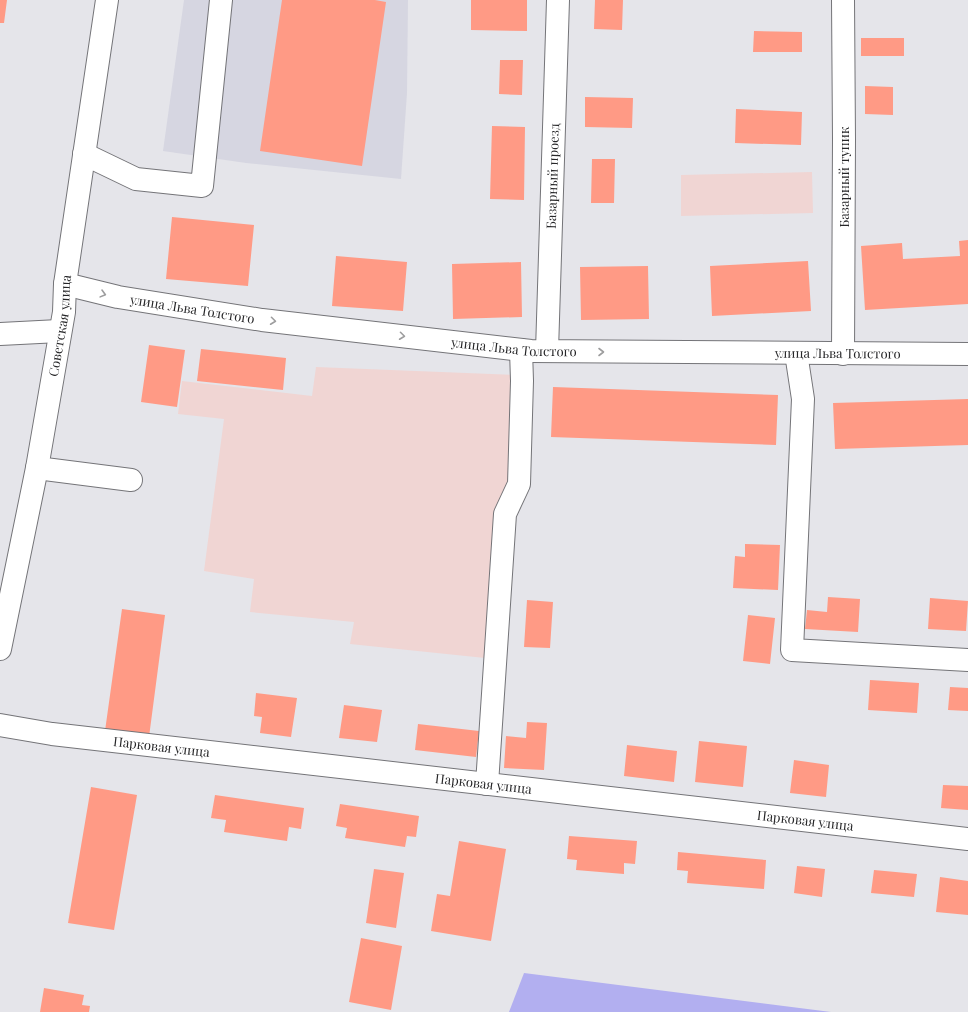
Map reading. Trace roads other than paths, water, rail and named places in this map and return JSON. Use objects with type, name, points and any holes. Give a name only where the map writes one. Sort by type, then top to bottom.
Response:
[{"type":"street","name":"Советская улица","points":[[0,649],[37,468],[59,331],[64,312],[66,284],[107,0]]},
{"type":"street","points":[[84,154],[136,179],[202,186],[221,0]]},
{"type":"street","name":"Базарный проезд","points":[[547,352],[558,0]]},
{"type":"street","name":"Базарный тупик","points":[[842,0],[844,146],[842,354]]},
{"type":"street","name":"улица Льва Толстого","points":[[66,284],[118,297],[262,320],[521,350],[547,352],[968,354]]},
{"type":"street","points":[[0,334],[59,331]]},
{"type":"street","points":[[487,784],[505,514],[518,484],[522,381],[521,350]]},
{"type":"street","points":[[796,353],[803,399],[792,650],[968,660]]},
{"type":"street","points":[[37,468],[131,480]]},
{"type":"street","name":"Парковая улица","points":[[0,725],[52,734],[968,840]]}]
